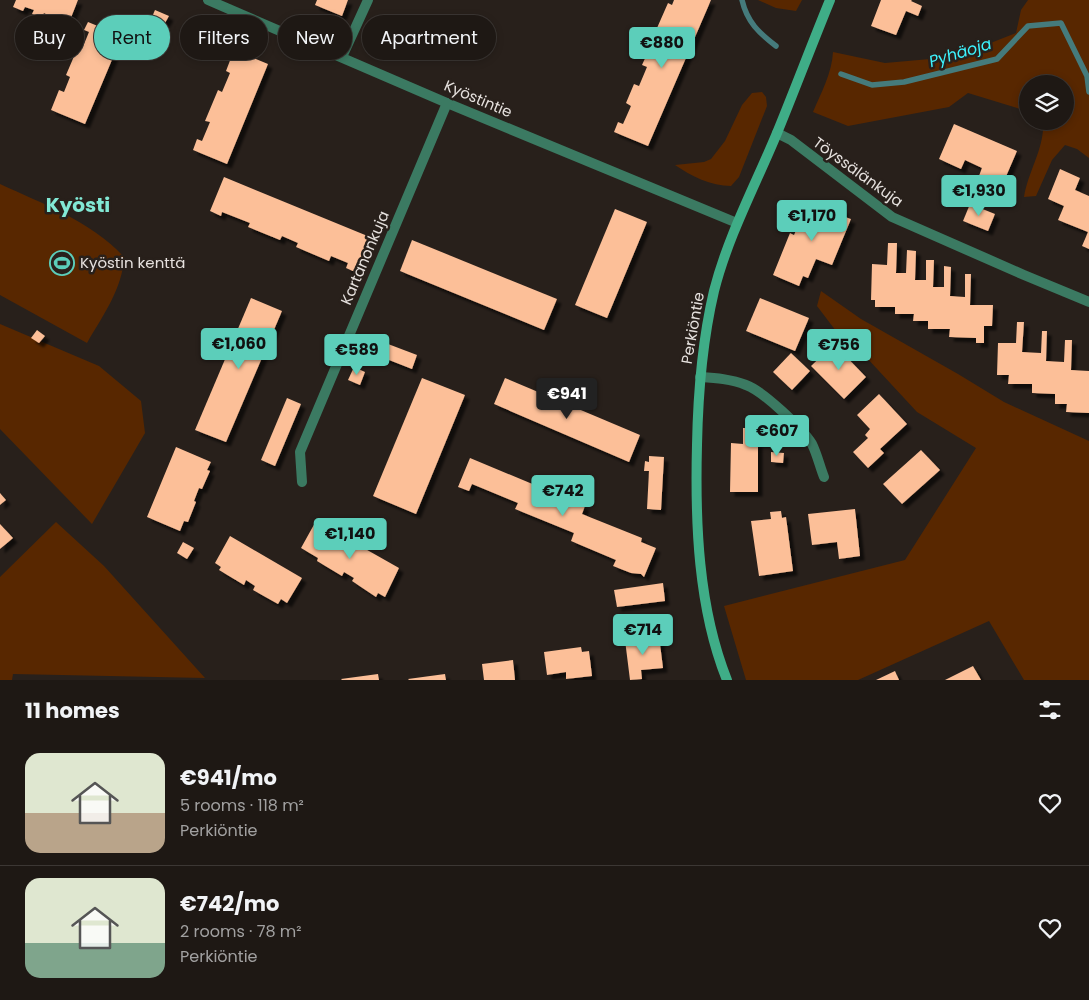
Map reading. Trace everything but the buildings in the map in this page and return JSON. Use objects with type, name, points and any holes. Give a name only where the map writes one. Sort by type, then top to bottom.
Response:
[{"type":"street","name":"Kyöstintie","points":[[208,0],[278,30]]},
{"type":"street","points":[[352,35],[368,0]]},
{"type":"street","name":"Perkiöntie","points":[[727,680],[714,642],[704,590],[695,495],[700,377],[704,341],[714,290],[737,223],[777,133],[830,0]]},
{"type":"street","name":"Kyöstintie","points":[[349,60],[447,103],[737,223]]},
{"type":"street","name":"Kartanonkuja","points":[[302,482],[300,452],[447,103]]},
{"type":"street","name":"Töyssälänkuja","points":[[777,133],[791,140],[892,217],[1089,302]]},
{"type":"street","points":[[700,377],[734,381],[748,385],[766,397],[785,414],[812,444],[824,477]]},
{"type":"shaded area","points":[[758,0],[802,0],[796,11],[776,8]]},
{"type":"shaded area","points":[[1028,0],[1089,0],[1089,158],[1077,149],[1065,145],[1052,160],[1036,196],[1024,197],[1039,150],[1043,130],[1074,130],[1074,75],[1019,75],[1019,109],[968,93],[949,107],[848,126],[813,112],[828,75],[833,52],[885,63],[930,59],[988,44],[1016,33],[1021,10]]},
{"type":"shaded area","points":[[762,92],[766,97],[767,106],[739,177],[731,186],[701,180],[675,165],[704,162],[711,159],[725,141],[742,105],[752,93]]},
{"type":"shaded area","name":"Kyöstin kenttä","points":[[0,184],[82,223],[111,244],[124,257],[123,269],[116,291],[87,343],[0,295]]},
{"type":"shaded area","points":[[821,291],[861,319],[1004,402],[1089,441],[1089,680],[1024,680],[989,621],[858,680],[746,680],[724,606],[905,560],[976,448],[917,412],[866,357],[839,335],[817,306]]},
{"type":"shaded area","points":[[0,324],[99,366],[141,401],[145,433],[92,524],[0,429]]},
{"type":"shaded area","points":[[56,522],[104,566],[205,678],[13,674],[12,680],[0,680],[0,577]]},
{"type":"waterway","name":"Pyhäoja","points":[[742,0],[750,21],[776,46]]},
{"type":"waterway","name":"Pyhäoja","points":[[841,74],[872,85],[904,82],[997,59],[1028,26],[1061,23],[1087,76],[1089,92]]},
{"type":"place","name":"Kyöstin kenttä","points":[[62,263]]},
{"type":"district","name":"Kyösti","points":[[78,205]]}]
